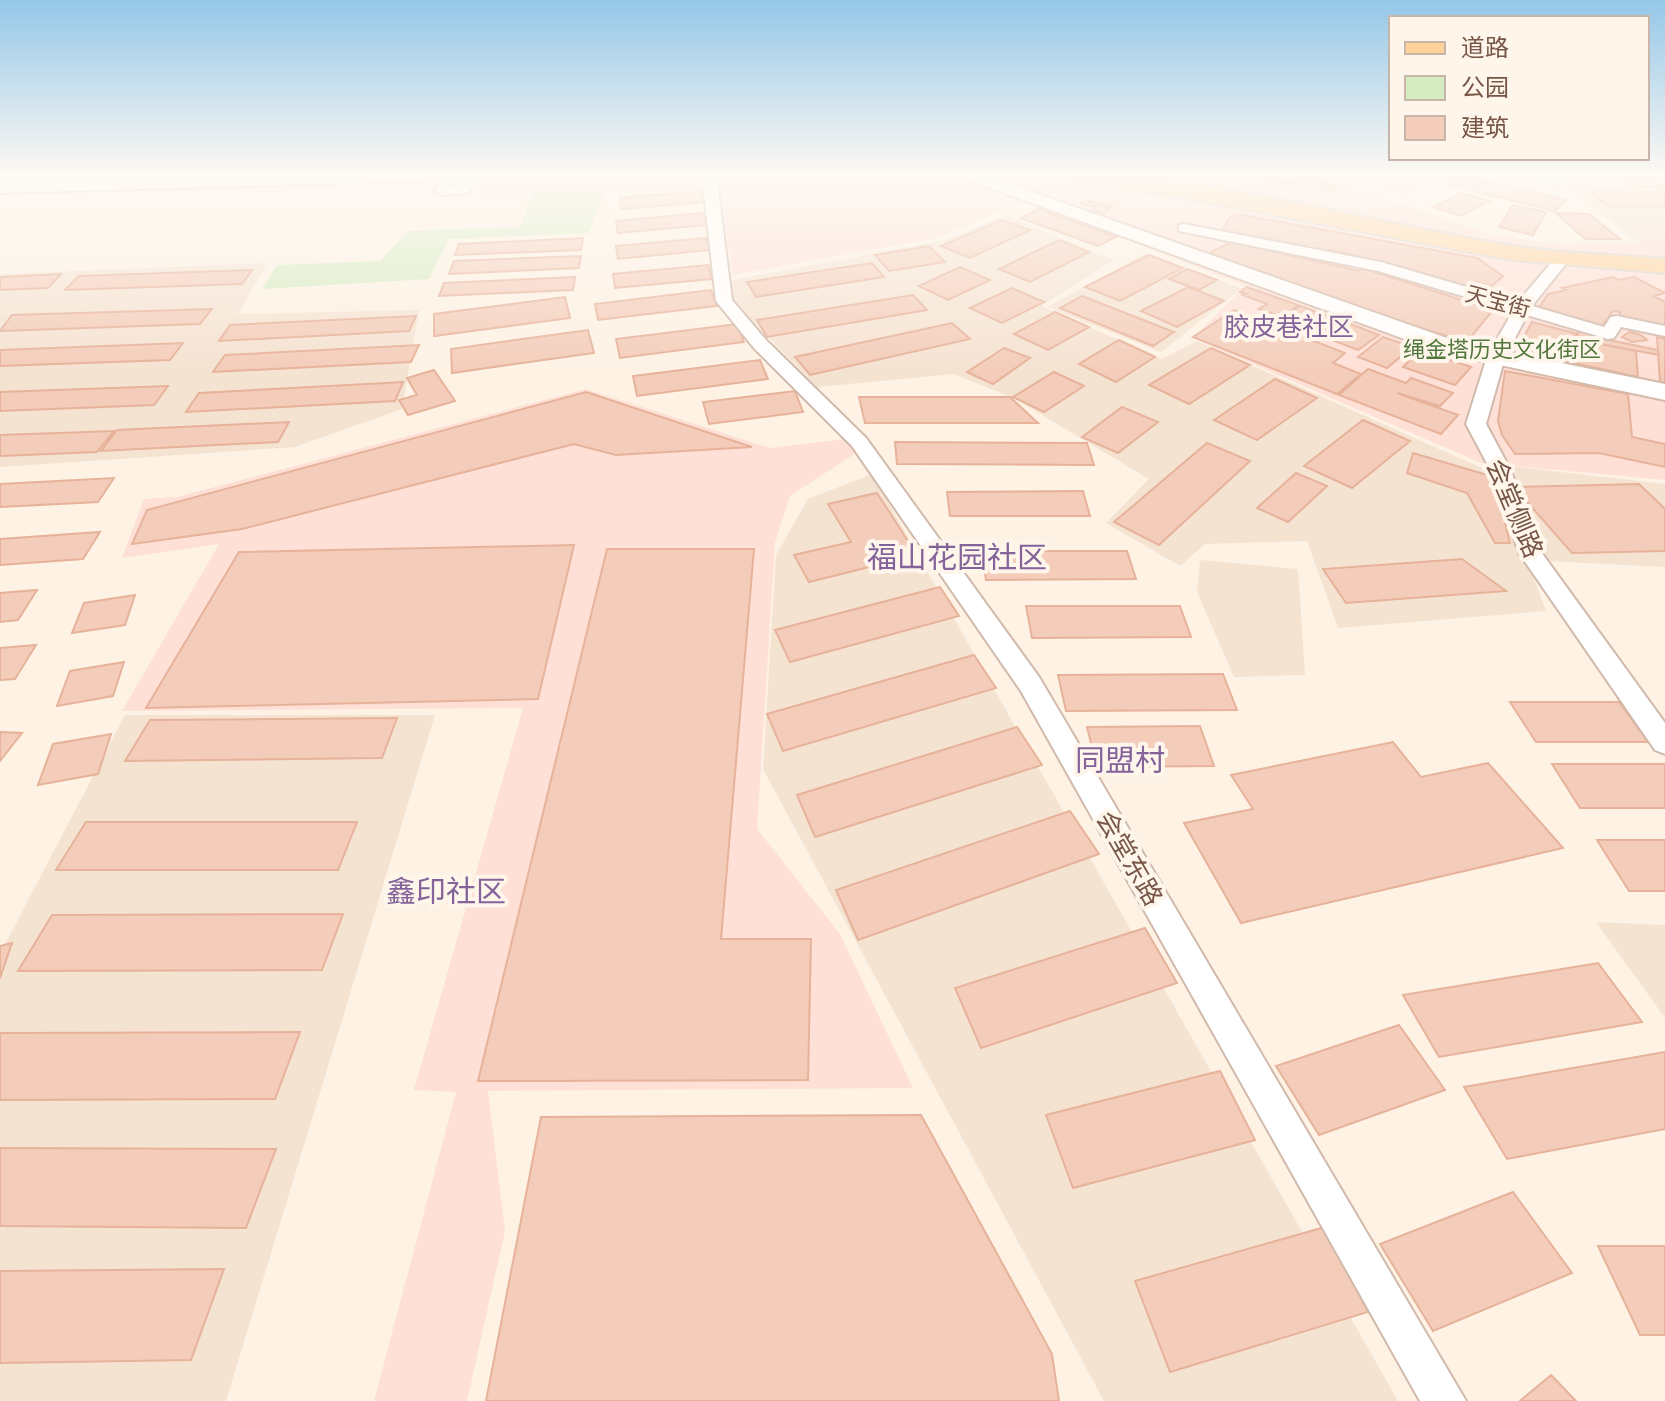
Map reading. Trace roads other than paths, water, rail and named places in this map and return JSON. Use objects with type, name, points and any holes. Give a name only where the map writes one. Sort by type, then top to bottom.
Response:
[{"type":"main road","points":[[1454,240],[1561,260],[1665,266]]},
{"type":"main road","points":[[1480,240],[1525,249],[1665,259]]},
{"type":"street","name":"会堂东路","points":[[717,240],[724,301],[760,344],[859,442],[1030,684],[1444,1401]]},
{"type":"street","points":[[1149,240],[1452,348],[1665,392]]},
{"type":"street","name":"天宝街","points":[[1247,240],[1381,267],[1412,279],[1523,307],[1608,334],[1617,321],[1665,331]]},
{"type":"street","name":"会堂侧路","points":[[1561,260],[1523,307],[1496,357],[1476,424],[1500,469],[1530,553],[1665,743]]},
{"type":"district","name":"胶皮巷社区","points":[[1289,326]]},
{"type":"district","name":"福山花园社区","points":[[957,557]]},
{"type":"district","name":"同盟村","points":[[1120,760]]},
{"type":"district","name":"鑫印社区","points":[[446,891]]},
{"type":"park label","name":"绳金塔历史文化街区","points":[[1502,349]]}]
